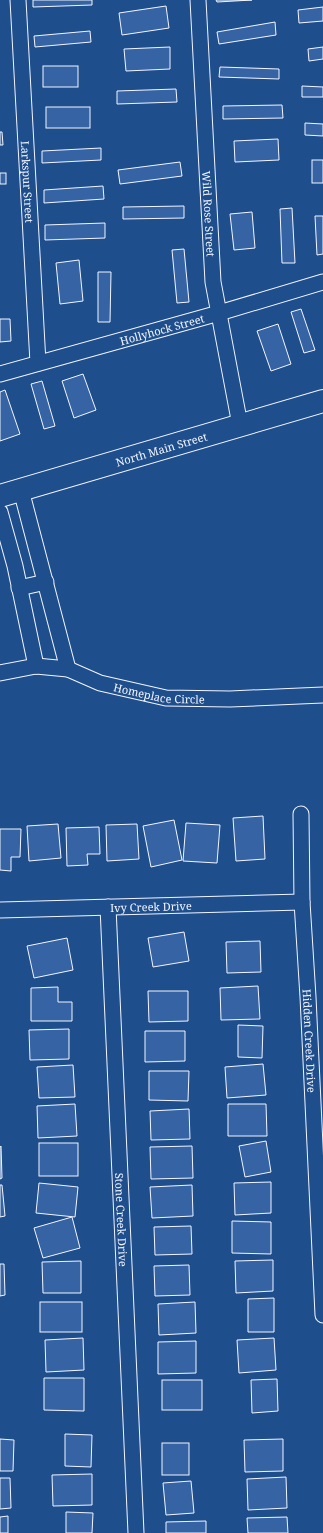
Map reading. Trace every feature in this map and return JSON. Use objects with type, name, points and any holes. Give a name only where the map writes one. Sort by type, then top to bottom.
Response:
[{"type":"main road","name":"North Main Street","points":[[0,496],[323,401]]},
{"type":"street","name":"Larkspur Street","points":[[18,0],[38,363]]},
{"type":"street","name":"Wild Rose Street","points":[[198,0],[213,282],[240,425]]},
{"type":"street","name":"Hollyhock Street","points":[[0,374],[219,313],[323,282]]},
{"type":"street","points":[[21,490],[68,669]]},
{"type":"street","points":[[0,512],[19,588],[36,666]]},
{"type":"street","points":[[19,588],[46,582]]},
{"type":"street","name":"Homeplace Circle","points":[[0,673],[36,666],[68,669],[100,683],[166,698],[230,699],[323,695]]},
{"type":"street","name":"Hidden Creek Drive","points":[[301,814],[302,902],[323,1315]]},
{"type":"street","name":"Ivy Creek Drive","points":[[0,910],[302,902]]},
{"type":"street","name":"Stone Creek Drive","points":[[108,907],[136,1533]]},
{"type":"building","points":[[33,0],[92,0],[92,5],[33,7]]},
{"type":"building","points":[[216,0],[252,0],[217,2]]},
{"type":"building","points":[[166,6],[169,28],[122,35],[119,13]]},
{"type":"building","points":[[323,7],[323,21],[299,23],[298,10]]},
{"type":"building","points":[[275,22],[276,35],[219,44],[217,32]]},
{"type":"building","points":[[90,31],[91,42],[35,47],[34,36]]},
{"type":"building","points":[[170,47],[170,69],[126,71],[124,49]]},
{"type":"building","points":[[323,47],[323,59],[309,61],[308,49]]},
{"type":"building","points":[[43,66],[78,66],[78,87],[43,87]]},
{"type":"building","points":[[220,67],[279,69],[279,79],[219,77]]},
{"type":"building","points":[[302,86],[323,87],[323,97],[302,97]]},
{"type":"building","points":[[176,89],[177,102],[117,104],[117,91]]},
{"type":"building","points":[[282,105],[283,118],[223,119],[223,106]]},
{"type":"building","points":[[46,107],[90,107],[90,128],[46,128]]},
{"type":"building","points":[[305,123],[323,124],[323,136],[305,135]]},
{"type":"building","points":[[0,132],[2,132],[3,145],[0,145]]},
{"type":"building","points":[[278,139],[279,160],[235,162],[234,141]]},
{"type":"building","points":[[101,148],[101,160],[42,163],[42,151]]},
{"type":"building","points":[[312,160],[323,160],[323,183],[312,183]]},
{"type":"building","points":[[180,162],[182,176],[120,184],[118,170]]},
{"type":"building","points":[[0,173],[6,173],[6,184],[0,184]]},
{"type":"building","points":[[103,186],[104,199],[44,203],[44,190]]},
{"type":"building","points":[[184,206],[184,218],[123,219],[123,207]]},
{"type":"building","points":[[292,208],[295,263],[282,263],[280,209]]},
{"type":"building","points":[[252,212],[255,248],[234,250],[230,214]]},
{"type":"building","points":[[315,216],[323,216],[323,254],[317,255]]},
{"type":"building","points":[[105,223],[105,238],[45,240],[45,225]]},
{"type":"building","points":[[184,249],[189,302],[177,303],[172,250]]},
{"type":"building","points":[[79,260],[83,301],[60,304],[56,263]]},
{"type":"building","points":[[98,272],[111,272],[110,322],[98,322]]},
{"type":"building","points":[[301,309],[315,350],[304,353],[291,312]]},
{"type":"building","points":[[0,319],[10,319],[11,341],[0,342]]},
{"type":"building","points":[[278,324],[291,364],[271,371],[257,331]]},
{"type":"building","points":[[83,374],[96,410],[74,418],[62,381]]},
{"type":"building","points":[[42,381],[55,426],[44,429],[31,384]]},
{"type":"building","points":[[5,390],[20,434],[0,441],[0,392]]},
{"type":"building","points":[[263,816],[265,859],[236,861],[233,818]]},
{"type":"building","points":[[174,820],[182,860],[151,867],[143,826]]},
{"type":"building","points":[[186,823],[220,825],[217,863],[183,861]]},
{"type":"building","points":[[58,824],[61,858],[29,861],[27,826]]},
{"type":"building","points":[[137,824],[139,859],[107,861],[106,825]]},
{"type":"building","points":[[99,827],[100,854],[87,854],[88,865],[67,866],[66,828]]},
{"type":"building","points":[[0,829],[21,829],[20,857],[11,857],[11,871],[0,870]]},
{"type":"building","points":[[184,932],[189,961],[153,967],[148,938]]},
{"type":"building","points":[[67,938],[73,970],[34,978],[27,946]]},
{"type":"building","points":[[260,941],[261,972],[227,973],[226,942]]},
{"type":"building","points":[[258,986],[260,1019],[221,1020],[220,988]]},
{"type":"building","points":[[58,987],[58,1002],[72,1002],[72,1021],[31,1021],[31,988]]},
{"type":"building","points":[[148,991],[188,991],[188,1021],[149,1022]]},
{"type":"building","points":[[238,1025],[263,1026],[262,1058],[238,1057]]},
{"type":"building","points":[[69,1029],[69,1059],[30,1060],[29,1030]]},
{"type":"building","points":[[145,1031],[185,1031],[185,1061],[145,1062]]},
{"type":"building","points":[[263,1064],[266,1095],[227,1098],[225,1067]]},
{"type":"building","points":[[73,1065],[75,1097],[39,1098],[37,1067]]},
{"type":"building","points":[[149,1071],[189,1071],[188,1101],[149,1100]]},
{"type":"building","points":[[75,1104],[77,1136],[38,1138],[37,1106]]},
{"type":"building","points":[[228,1104],[266,1104],[267,1136],[228,1136]]},
{"type":"building","points":[[189,1109],[190,1139],[151,1140],[150,1111]]},
{"type":"building","points":[[266,1141],[271,1172],[245,1177],[239,1146]]},
{"type":"building","points":[[39,1143],[78,1143],[78,1176],[39,1176]]},
{"type":"building","points":[[1,1146],[2,1178],[0,1179],[0,1147]]},
{"type":"building","points":[[192,1146],[193,1178],[151,1179],[150,1147]]},
{"type":"building","points":[[271,1182],[271,1213],[235,1215],[234,1183]]},
{"type":"building","points":[[39,1183],[78,1187],[75,1217],[36,1213]]},
{"type":"building","points":[[0,1185],[2,1185],[5,1216],[0,1217]]},
{"type":"building","points":[[192,1185],[193,1216],[152,1218],[150,1187]]},
{"type":"building","points":[[72,1217],[80,1248],[43,1258],[34,1228]]},
{"type":"building","points":[[232,1221],[271,1222],[271,1254],[232,1253]]},
{"type":"building","points":[[191,1226],[192,1254],[155,1255],[154,1227]]},
{"type":"building","points":[[273,1260],[273,1291],[236,1293],[235,1261]]},
{"type":"building","points":[[81,1261],[81,1293],[43,1293],[42,1262]]},
{"type":"building","points":[[0,1264],[4,1264],[5,1295],[0,1296]]},
{"type":"building","points":[[189,1265],[190,1295],[155,1296],[154,1266]]},
{"type":"building","points":[[274,1298],[274,1332],[248,1332],[248,1299]]},
{"type":"building","points":[[40,1302],[82,1302],[82,1332],[40,1332]]},
{"type":"building","points":[[195,1302],[196,1333],[159,1335],[158,1304]]},
{"type":"building","points":[[83,1338],[84,1370],[46,1372],[45,1340]]},
{"type":"building","points":[[274,1338],[276,1370],[239,1373],[237,1340]]},
{"type":"building","points":[[196,1341],[196,1373],[158,1374],[158,1342]]},
{"type":"building","points":[[44,1378],[84,1378],[84,1411],[44,1410]]},
{"type":"building","points":[[277,1379],[278,1411],[252,1413],[251,1380]]},
{"type":"building","points":[[162,1380],[202,1380],[202,1410],[162,1410]]},
{"type":"building","points":[[65,1434],[92,1435],[91,1467],[65,1466]]},
{"type":"building","points":[[0,1439],[14,1440],[13,1471],[0,1471]]},
{"type":"building","points":[[283,1439],[283,1471],[245,1472],[244,1440]]},
{"type":"building","points":[[162,1443],[189,1443],[189,1475],[162,1475]]},
{"type":"building","points":[[92,1474],[92,1505],[53,1506],[52,1475]]},
{"type":"building","points":[[286,1477],[287,1508],[248,1510],[247,1479]]},
{"type":"building","points":[[0,1478],[10,1478],[11,1508],[0,1509]]},
{"type":"building","points":[[191,1481],[194,1513],[166,1515],[163,1483]]},
{"type":"building","points":[[66,1512],[93,1513],[92,1533],[66,1533]]},
{"type":"building","points":[[8,1516],[8,1533],[0,1533],[0,1517]]},
{"type":"building","points":[[287,1517],[288,1533],[248,1533],[247,1518]]},
{"type":"building","points":[[206,1521],[206,1533],[166,1533],[166,1522]]}]
